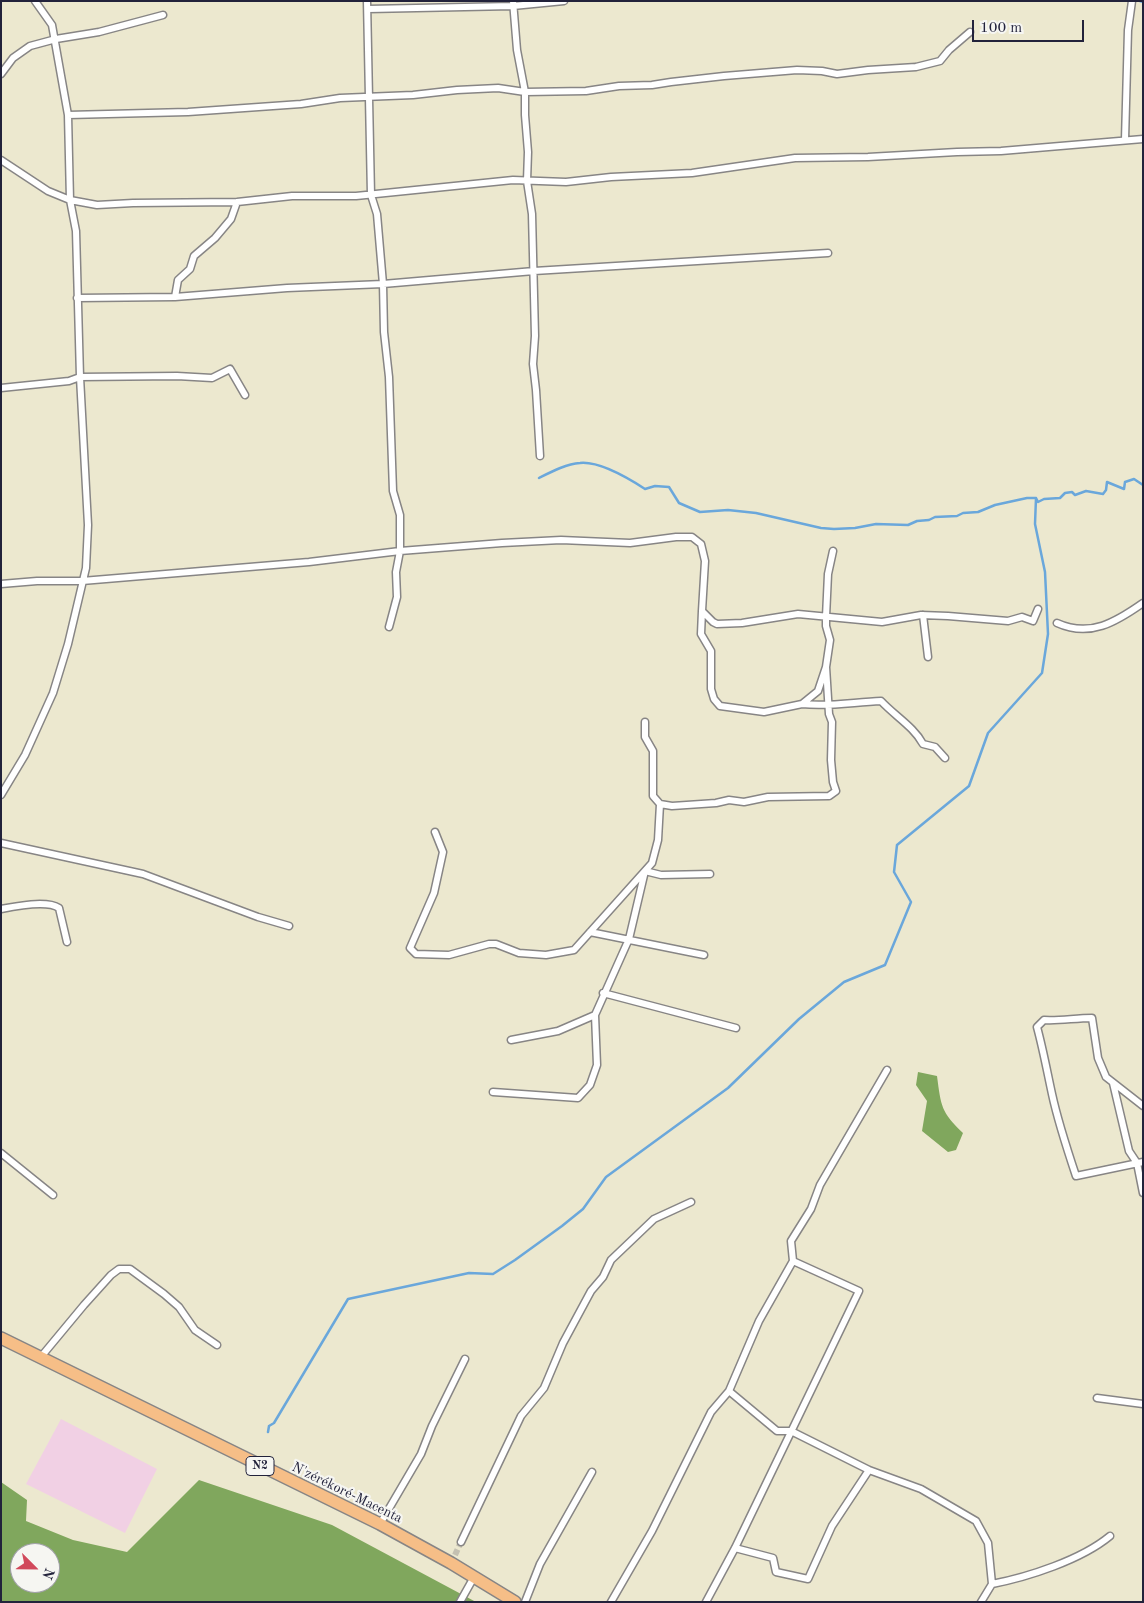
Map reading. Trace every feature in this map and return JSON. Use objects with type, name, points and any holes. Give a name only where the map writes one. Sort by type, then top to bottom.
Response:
[{"type":"highway","name":"N'zérékoré-Macenta","points":[[1,1338],[453,1559],[474,1578],[515,1602]]},
{"type":"street","points":[[1,795],[32,742],[53,694],[68,644],[86,568],[88,525],[80,378],[76,231],[70,200],[68,115],[52,25],[35,1]]},
{"type":"street","points":[[367,1],[371,194],[377,214],[384,332],[389,377],[393,491],[400,515],[400,550],[396,572],[396,597],[389,627]]},
{"type":"street","points":[[368,9],[564,1]]},
{"type":"street","points":[[1125,140],[1128,30],[1132,2]]},
{"type":"street","points":[[513,4],[517,50],[524,92],[524,115],[528,152],[527,181],[532,214],[536,336],[533,364],[540,456]]},
{"type":"street","points":[[1,74],[13,58],[30,46],[56,39],[99,32],[163,15]]},
{"type":"street","points":[[68,115],[188,112],[301,104],[340,98],[413,95],[498,88],[524,92],[586,91],[620,86],[652,85],[724,76],[797,70],[822,70],[837,74],[916,67],[940,61],[949,50],[970,32]]},
{"type":"street","points":[[1,160],[48,191],[70,200],[97,205],[236,202],[284,197],[371,194],[513,180],[566,182],[692,172],[794,158],[868,158],[1001,151],[1143,139]]},
{"type":"street","points":[[175,297],[178,280],[190,269],[194,256],[216,238],[231,219],[236,202]]},
{"type":"street","points":[[77,298],[175,297],[287,288],[382,284],[534,270],[828,253]]},
{"type":"street","points":[[1,388],[69,382],[80,378],[177,376],[212,378],[230,369],[245,395]]},
{"type":"street","points":[[1,584],[37,581],[82,581],[309,562],[400,550],[561,540],[630,543],[676,537],[692,537],[701,544],[705,562],[701,634],[711,651],[711,689],[714,699],[720,706],[764,712],[802,704],[828,706],[881,701],[894,715],[917,734],[923,744],[935,747],[945,758]]},
{"type":"street","points":[[802,704],[818,691],[826,667],[830,640],[826,626],[828,574],[833,551]]},
{"type":"street","points":[[1057,623],[1069,628],[1098,628],[1119,620],[1143,603]]},
{"type":"street","points":[[702,611],[717,624],[742,623],[798,614],[882,622],[923,616],[948,616],[998,621],[1008,621],[1022,617],[1033,621],[1038,609]]},
{"type":"street","points":[[923,616],[928,656]]},
{"type":"street","points":[[644,722],[645,737],[653,752],[653,796],[660,804],[672,806],[716,803],[729,800],[744,802],[768,797],[829,796],[836,791],[833,782],[831,760],[832,722],[828,714],[826,667]]},
{"type":"street","points":[[435,832],[443,852],[434,893],[410,948],[416,954],[450,956],[489,944],[496,944],[519,953],[546,954],[574,950],[652,863],[658,840],[660,804]]},
{"type":"street","points":[[1,843],[143,874],[258,917],[289,926]]},
{"type":"street","points":[[645,871],[661,875],[710,874]]},
{"type":"street","points":[[493,1092],[578,1098],[590,1085],[597,1065],[595,1014],[628,939],[645,871]]},
{"type":"street","points":[[1,909],[37,904],[54,904],[59,908],[67,942]]},
{"type":"street","points":[[590,932],[704,955]]},
{"type":"street","points":[[603,993],[736,1028]]},
{"type":"street","points":[[511,1040],[558,1031],[595,1014]]},
{"type":"street","points":[[1140,1162],[1076,1176],[1052,1094],[1046,1058],[1037,1026],[1044,1020],[1064,1021],[1092,1018],[1098,1058],[1106,1077],[1143,1106]]},
{"type":"street","points":[[611,1602],[652,1531],[711,1412],[729,1391],[759,1321],[794,1261],[792,1241],[811,1209],[820,1185],[887,1070]]},
{"type":"street","points":[[1113,1083],[1129,1151],[1140,1162],[1143,1193]]},
{"type":"street","points":[[1,1153],[53,1195]]},
{"type":"street","points":[[461,1542],[522,1416],[544,1388],[563,1343],[591,1291],[603,1277],[611,1260],[654,1219],[691,1202]]},
{"type":"street","points":[[706,1602],[735,1548],[859,1291],[794,1261]]},
{"type":"street","points":[[40,1358],[84,1305],[111,1275],[119,1269],[130,1269],[164,1294],[179,1307],[195,1330],[217,1345]]},
{"type":"street","points":[[380,1524],[421,1454],[432,1426],[466,1359]]},
{"type":"street","points":[[729,1391],[777,1431],[791,1431],[869,1470],[921,1489],[976,1521],[988,1543],[992,1584],[981,1602]]},
{"type":"street","points":[[1097,1398],[1143,1404]]},
{"type":"street","points":[[735,1548],[773,1558],[776,1572],[808,1579],[832,1526],[869,1470]]},
{"type":"street","points":[[525,1602],[540,1564],[592,1472]]},
{"type":"street","points":[[992,1584],[1014,1580],[1058,1565],[1103,1542],[1110,1536]]},
{"type":"street","points":[[460,1602],[474,1578]]},
{"type":"shaded area","points":[[61,1419],[157,1469],[125,1533],[26,1484]]},
{"type":"green space","points":[[918,1072],[937,1076],[943,1108],[963,1133],[956,1150],[948,1152],[922,1131],[927,1101],[916,1085]]},
{"type":"green space","points":[[199,1480],[332,1525],[476,1602],[1,1602],[1,1482],[27,1500],[26,1521],[73,1540],[127,1552]]},
{"type":"waterway","points":[[539,478],[569,465],[588,463],[614,471],[645,489],[655,486],[669,487],[679,503],[700,512],[728,510],[756,513],[821,528],[834,529],[876,524],[908,525],[935,517],[957,516],[963,513],[978,512],[995,505],[1027,498],[1036,498],[1038,502],[1044,499],[1060,498],[1065,493],[1072,492],[1075,495],[1086,491],[1103,494],[1106,490],[1107,482],[1124,489],[1125,482],[1134,479],[1143,485]]},
{"type":"waterway","points":[[268,1432],[269,1426],[274,1423],[348,1299],[469,1273],[493,1274],[515,1260],[583,1209],[606,1177],[728,1088],[799,1019],[844,982],[885,965],[911,902],[894,872],[897,845],[969,786],[988,733],[1042,673],[1048,634],[1045,572],[1035,524],[1036,498]]},
{"type":"tunnel","points":[[455,1555],[461,1542]]}]
